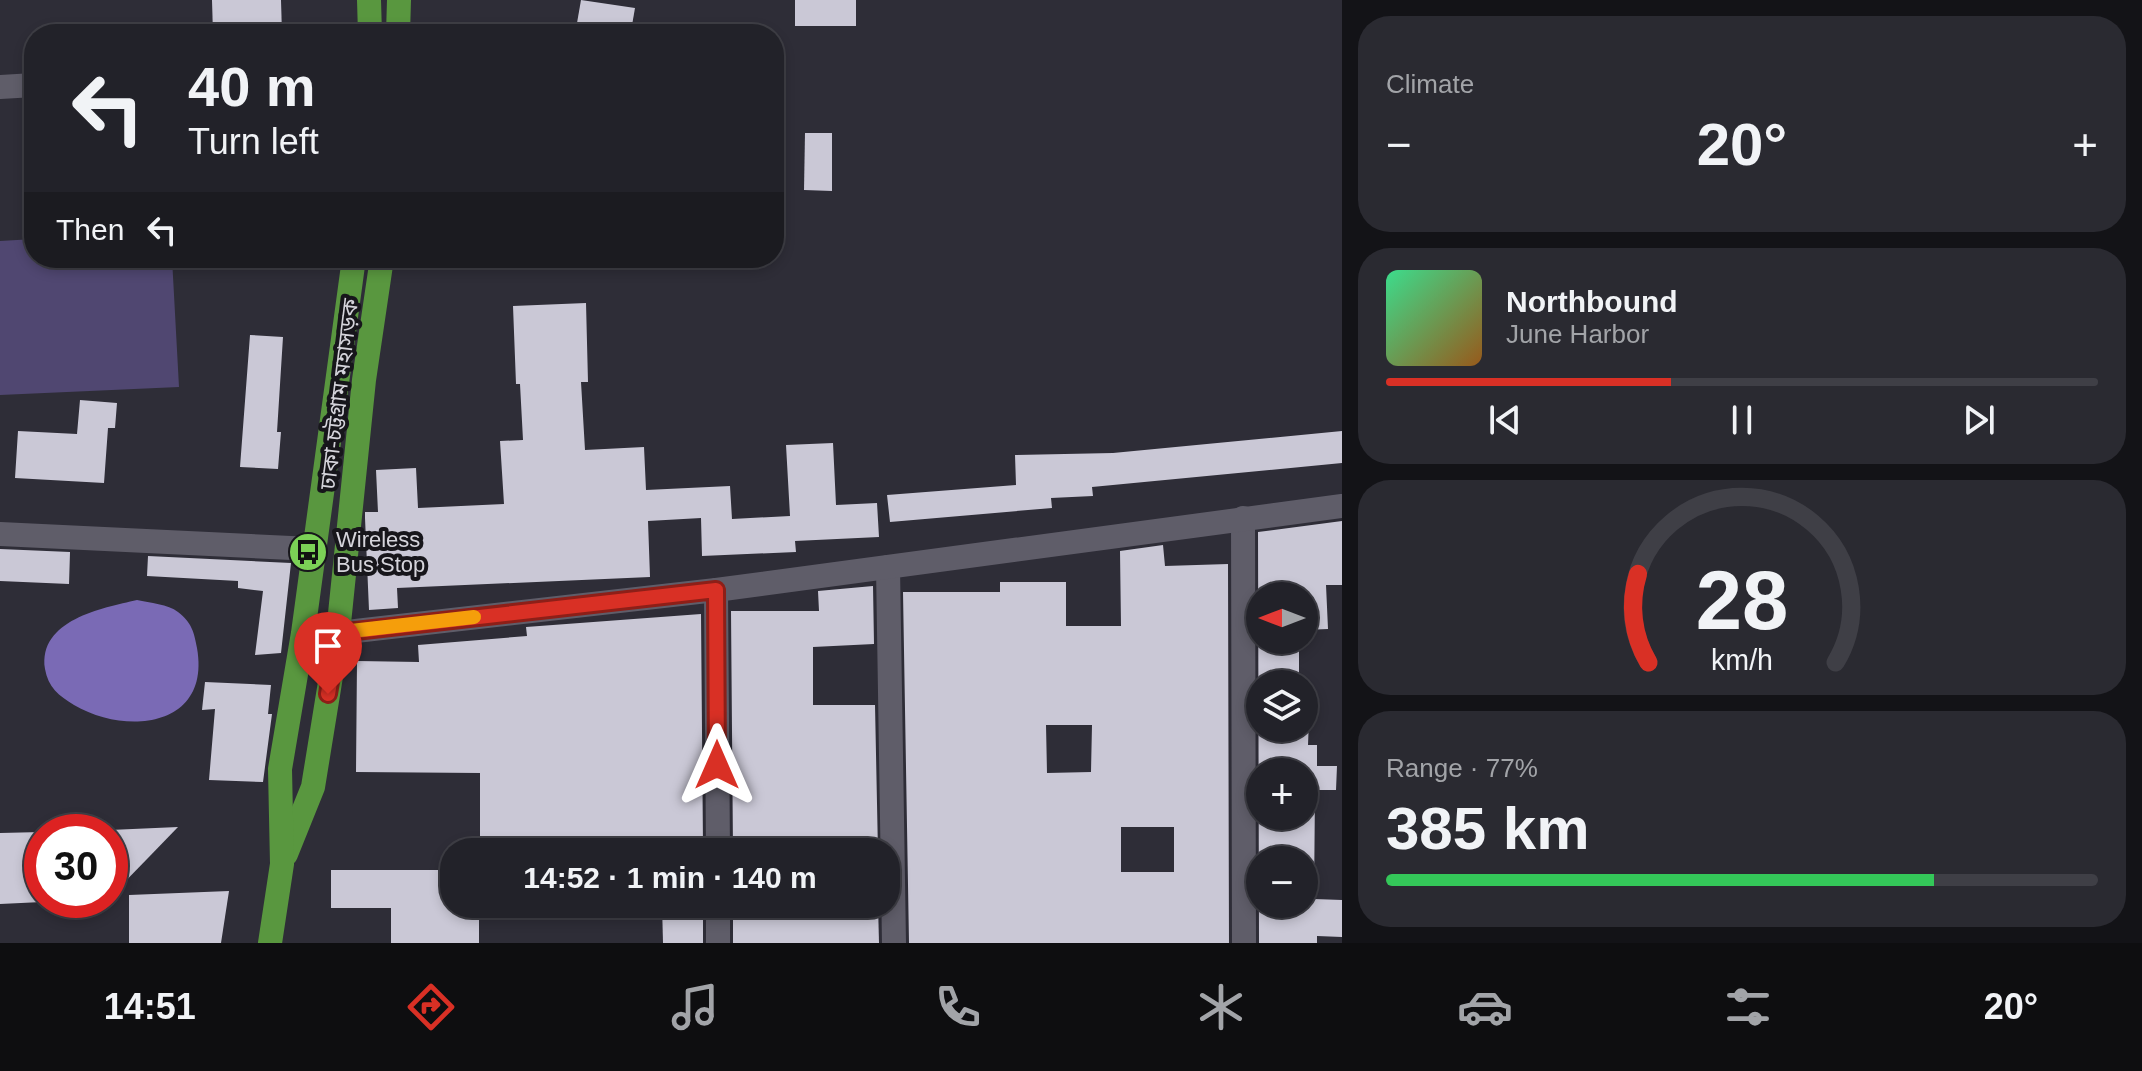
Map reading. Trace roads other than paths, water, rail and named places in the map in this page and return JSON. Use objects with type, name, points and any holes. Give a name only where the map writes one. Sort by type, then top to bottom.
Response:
[{"type":"highway","points":[[369,0],[370,24]]},
{"type":"highway","points":[[398,24],[399,0]]},
{"type":"highway","name":"ঢাকা-চট্টগ্রাম মহাসড়ক","points":[[270,943],[282,864],[280,769],[303,633],[312,549],[341,369],[353,268]]},
{"type":"highway","name":"ঢাকা-চট্টগ্রাম মহাসড়ক","points":[[282,864],[313,787],[338,633],[364,380],[381,268]]},
{"type":"street","points":[[0,87],[24,86]]},
{"type":"street","points":[[338,633],[716,590],[1342,506]]},
{"type":"street","points":[[1243,518],[1244,943]]},
{"type":"street","points":[[0,534],[312,549]]},
{"type":"street","points":[[888,567],[894,943]]},
{"type":"street","points":[[716,590],[718,838]]},
{"type":"street","points":[[718,918],[718,943]]},
{"type":"place","name":"Wireless Bus Stop","points":[[308,552]]}]
